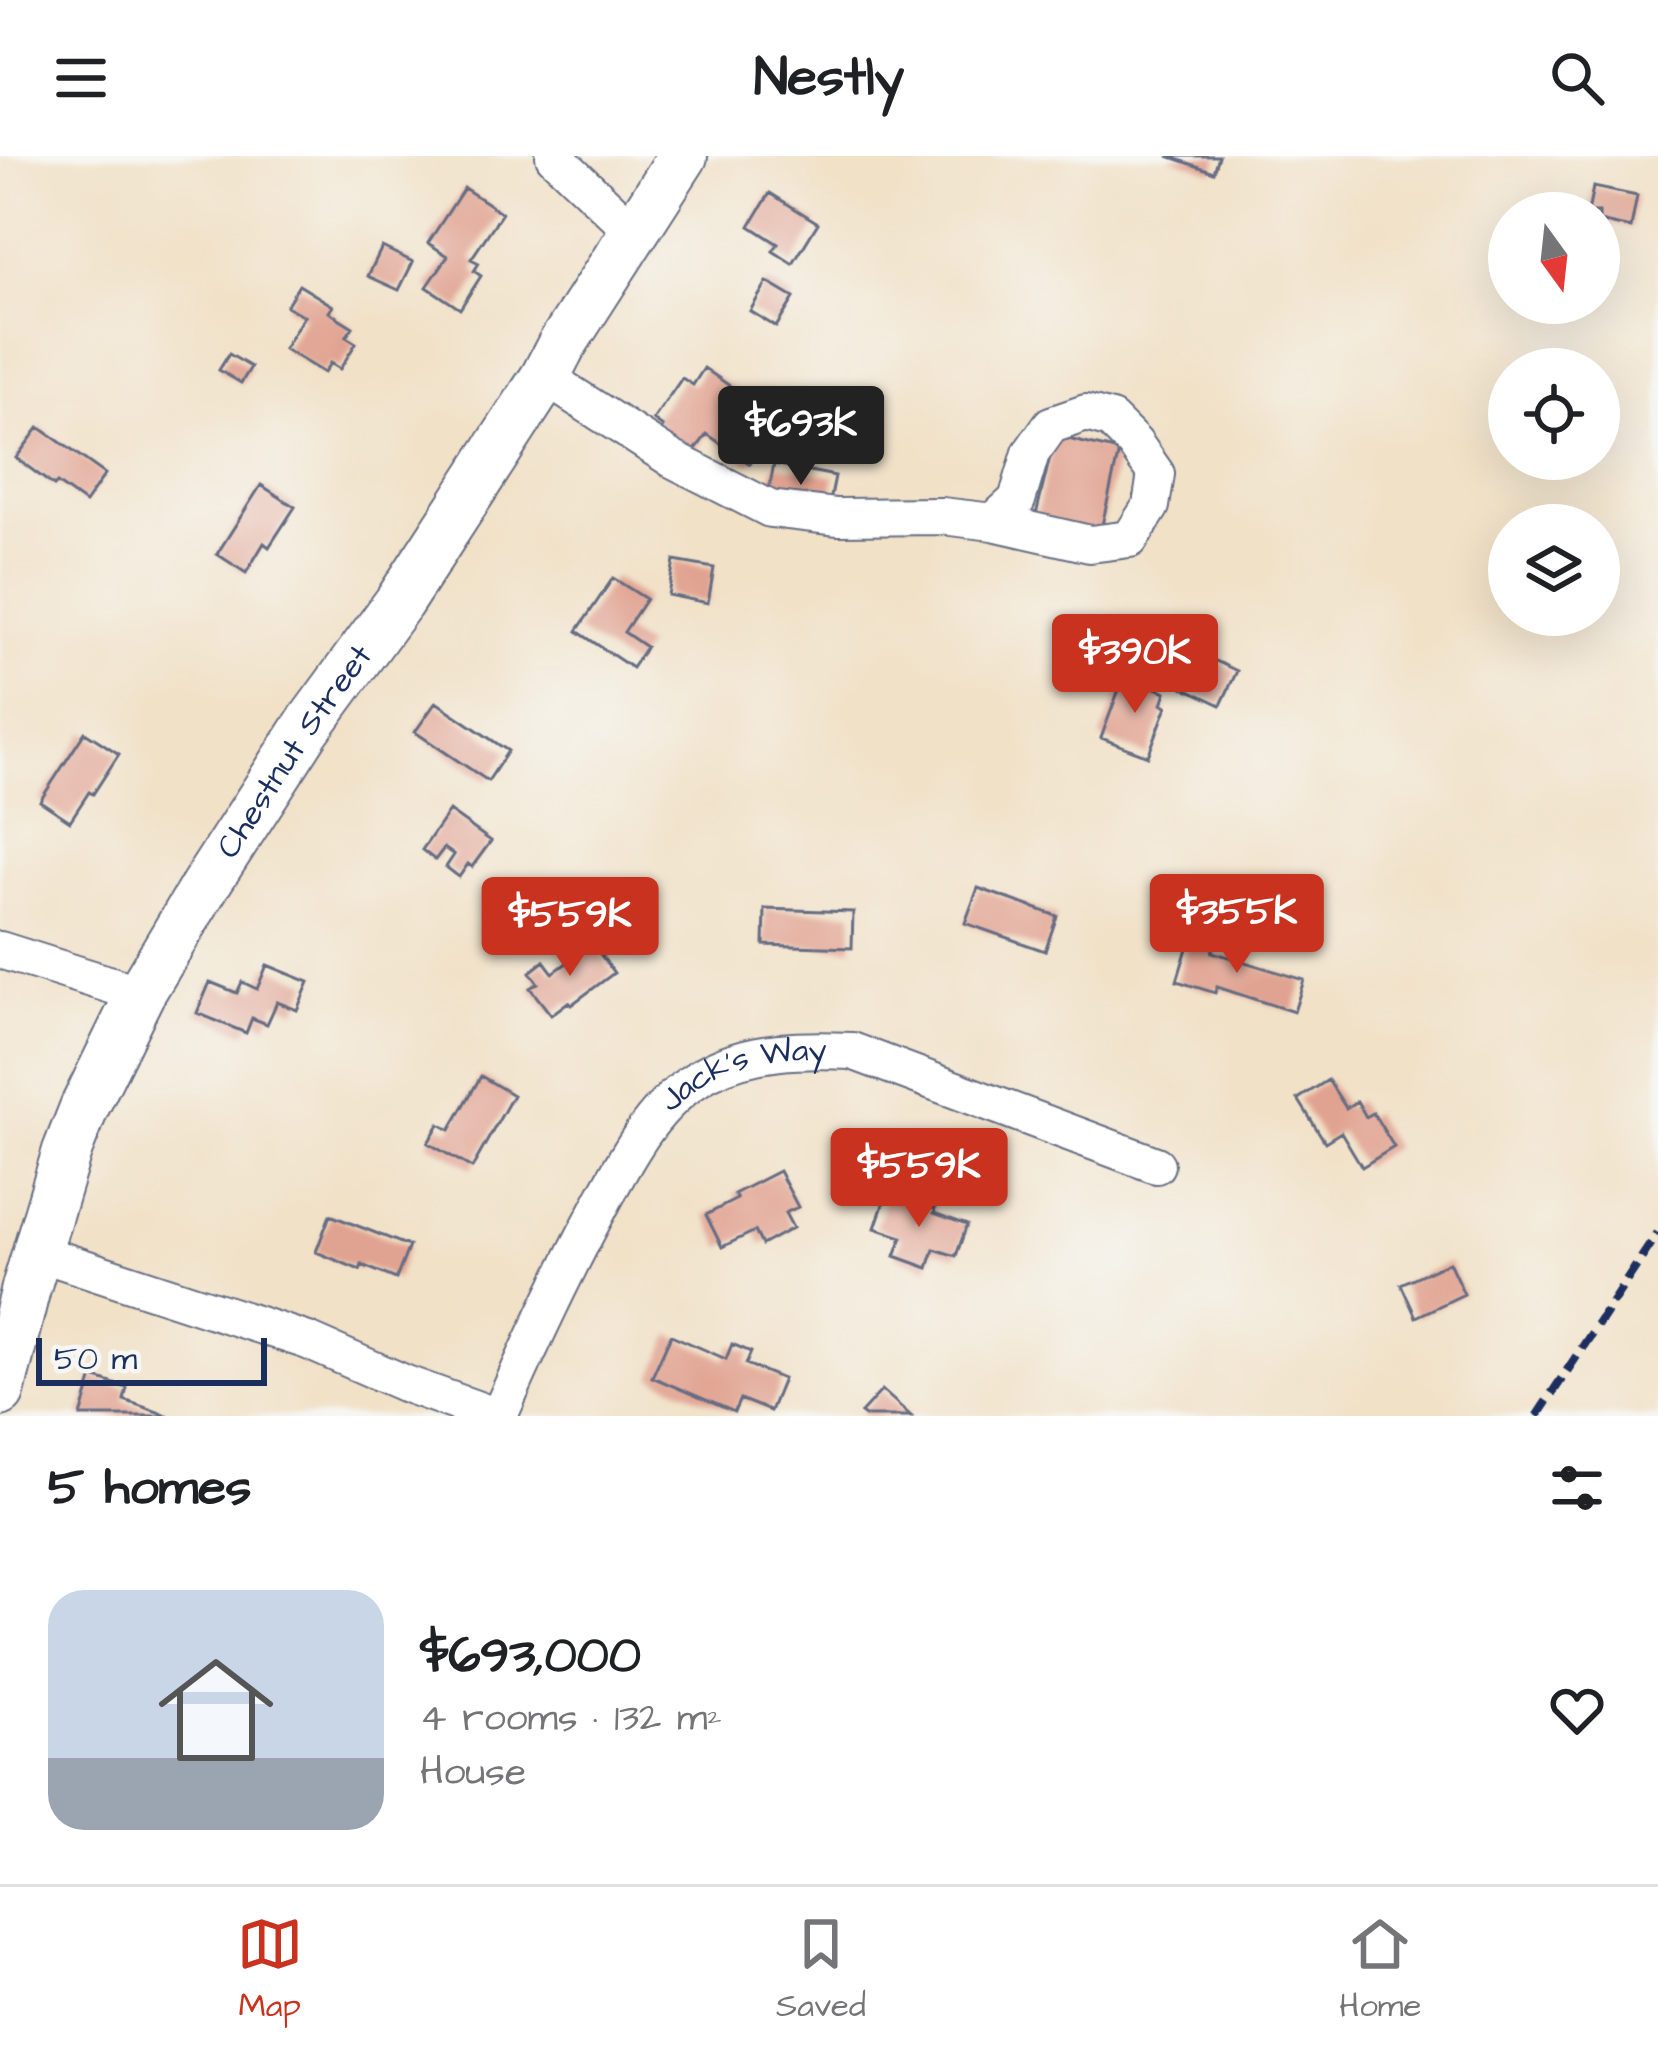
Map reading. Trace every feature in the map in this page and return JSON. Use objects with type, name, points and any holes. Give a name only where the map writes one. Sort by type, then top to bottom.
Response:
[{"type":"main road","name":"Chestnut Street","points":[[0,1392],[55,1186],[84,1108],[140,994],[306,728],[399,602],[683,156]]},
{"type":"street","points":[[554,156],[633,231]]},
{"type":"street","points":[[545,377],[672,460],[770,509],[837,517],[942,516],[1090,544],[1130,539],[1151,506],[1156,474],[1112,419],[1086,413],[1051,425],[1031,453],[1017,500],[993,522]]},
{"type":"street","points":[[0,950],[140,994]]},
{"type":"street","name":"Jack's Way","points":[[497,1416],[558,1284],[633,1147],[668,1101],[709,1072],[779,1052],[851,1051],[1156,1165]]},
{"type":"street","points":[[36,1252],[308,1341],[406,1384],[497,1416]]},
{"type":"building","points":[[1168,156],[1219,156],[1214,172]]},
{"type":"building","points":[[464,188],[502,213],[471,259],[479,263],[474,271],[481,276],[460,309],[427,287],[448,256],[428,243]]},
{"type":"building","points":[[770,193],[818,223],[793,264],[773,251],[778,244],[750,226]]},
{"type":"building","points":[[1620,193],[1637,196],[1631,228],[1620,226]]},
{"type":"building","points":[[382,247],[413,262],[399,290],[368,276]]},
{"type":"building","points":[[767,282],[794,298],[776,327],[750,311]]},
{"type":"building","points":[[299,285],[333,306],[329,312],[353,327],[346,337],[356,343],[340,369],[330,363],[324,373],[284,349],[304,316],[286,306]]},
{"type":"building","points":[[229,354],[251,367],[241,383],[219,370]]},
{"type":"building","points":[[704,368],[780,421],[750,464],[707,434],[691,456],[658,434],[663,427],[653,420],[682,378],[693,385]]},
{"type":"building","points":[[39,427],[105,474],[85,503],[16,458]]},
{"type":"building","points":[[1055,436],[1119,451],[1099,538],[1034,523]]},
{"type":"building","points":[[774,464],[835,476],[828,512],[767,500]]},
{"type":"building","points":[[261,485],[295,507],[246,573],[217,554]]},
{"type":"building","points":[[674,561],[714,568],[708,603],[668,595]]},
{"type":"building","points":[[613,578],[646,599],[624,632],[646,647],[632,668],[577,631]]},
{"type":"building","points":[[1199,653],[1237,671],[1221,705],[1183,687]]},
{"type":"building","points":[[1124,676],[1166,692],[1162,704],[1167,706],[1148,756],[1101,738]]},
{"type":"building","points":[[436,702],[508,751],[488,781],[415,732]]},
{"type":"building","points":[[85,732],[119,754],[70,821],[40,801]]},
{"type":"building","points":[[449,811],[491,841],[459,877],[446,867],[454,855],[444,848],[435,860],[422,850]]},
{"type":"building","points":[[978,888],[1057,916],[1045,951],[965,923]]},
{"type":"building","points":[[765,909],[853,912],[852,948],[764,945]]},
{"type":"building","points":[[1198,932],[1217,937],[1212,952],[1304,980],[1294,1012],[1217,987],[1215,993],[1177,981],[1188,945],[1193,947]]},
{"type":"building","points":[[593,944],[614,973],[551,1015],[530,988],[538,983],[530,972],[544,961],[553,973]]},
{"type":"building","points":[[267,965],[309,982],[297,1010],[277,1002],[267,1024],[252,1018],[246,1033],[197,1013],[210,982],[237,993],[242,982],[257,989]]},
{"type":"building","points":[[481,1076],[513,1095],[472,1168],[428,1143],[439,1124],[450,1130]]},
{"type":"building","points":[[1328,1080],[1346,1108],[1357,1101],[1366,1117],[1373,1113],[1394,1147],[1362,1167],[1341,1132],[1325,1142],[1298,1099]]},
{"type":"building","points":[[779,1171],[798,1207],[785,1213],[793,1228],[762,1245],[755,1231],[722,1247],[706,1215]]},
{"type":"building","points":[[887,1193],[967,1225],[956,1256],[934,1249],[928,1268],[895,1256],[902,1237],[875,1228]]},
{"type":"building","points":[[330,1215],[409,1246],[396,1279],[316,1252]]},
{"type":"building","points":[[1449,1262],[1464,1294],[1416,1317],[1401,1284]]},
{"type":"building","points":[[671,1335],[726,1359],[732,1344],[751,1352],[746,1364],[783,1379],[770,1411],[740,1399],[734,1412],[652,1377]]},
{"type":"building","points":[[93,1377],[127,1388],[124,1400],[169,1416],[81,1416]]},
{"type":"building","points":[[882,1390],[911,1416],[861,1413]]},
{"type":"railway","points":[[1537,1416],[1658,1233]]}]
